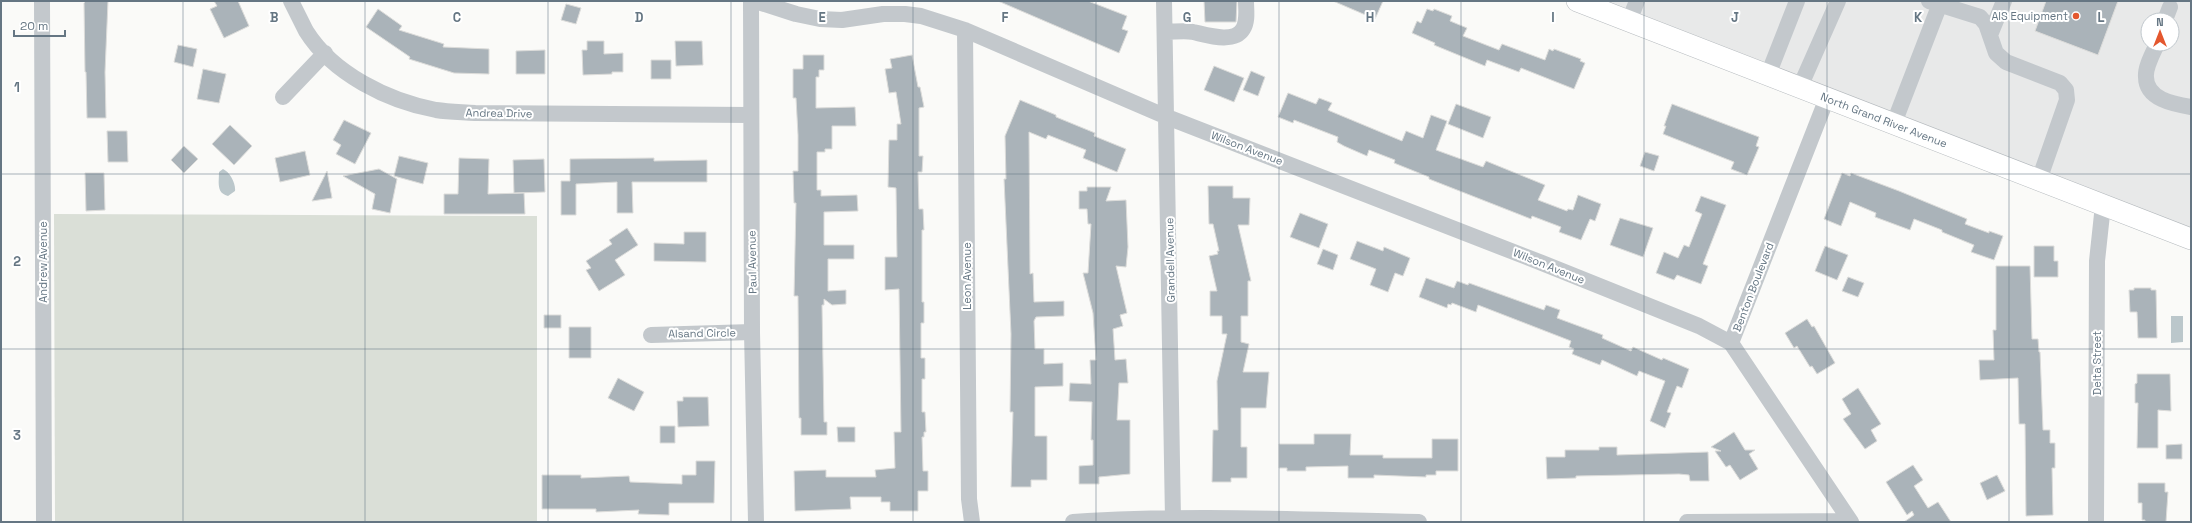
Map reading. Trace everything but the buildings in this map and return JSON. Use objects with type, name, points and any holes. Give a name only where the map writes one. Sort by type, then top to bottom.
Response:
[{"type":"main road","name":"North Grand River Avenue","points":[[1577,1],[2191,239]]},
{"type":"street","name":"Andrew Avenue","points":[[42,1],[44,522]]},
{"type":"street","name":"Andrea Drive","points":[[291,1],[307,32],[325,53],[339,66],[368,86],[401,99],[436,110],[475,114],[750,115]]},
{"type":"street","name":"Paul Avenue","points":[[751,1],[750,115],[752,332],[756,522]]},
{"type":"street","name":"Wilson Avenue","points":[[755,1],[796,14],[820,19],[842,20],[883,14],[905,14],[921,16],[965,30],[1167,117],[1542,262],[1698,326],[1731,343]]},
{"type":"street","name":"Grandell Avenue","points":[[1164,1],[1173,519]]},
{"type":"street","points":[[1165,32],[1192,32],[1207,36],[1232,36],[1243,30],[1246,20],[1246,1]]},
{"type":"street","points":[[1629,21],[1638,1]]},
{"type":"street","points":[[1768,75],[1797,1]]},
{"type":"street","points":[[1800,87],[1838,1]]},
{"type":"street","points":[[1990,35],[2004,1]]},
{"type":"street","points":[[1894,123],[1937,2],[1980,17],[1986,24],[1996,53],[2006,62],[2060,83],[2066,90],[2067,100],[2039,180]]},
{"type":"street","name":"Leon Avenue","points":[[965,30],[968,499],[972,522]]},
{"type":"street","points":[[2154,52],[2145,76],[2148,88],[2157,97],[2191,106]]},
{"type":"street","points":[[283,97],[325,53]]},
{"type":"street","name":"Benton Boulevard","points":[[1827,98],[1731,343],[1851,522]]},
{"type":"street","name":"Delta Street","points":[[2096,522],[2097,261],[2103,205]]},
{"type":"street","name":"Alsand Circle","points":[[651,334],[752,332]]},
{"type":"street","points":[[1073,522],[1122,519],[1419,522]]},
{"type":"street","points":[[1687,522],[1851,522]]},
{"type":"shaded area","points":[[1590,1],[2191,1],[2191,228]]},
{"type":"shaded area","points":[[223,169],[230,175],[235,185],[235,191],[228,196],[224,195],[219,187],[219,172]]},
{"type":"shaded area","points":[[54,214],[537,216],[537,522],[55,522]]},
{"type":"shaded area","points":[[2171,316],[2183,316],[2183,342],[2171,343]]},
{"type":"place","name":"AIS Equipment","points":[[2076,16]]}]
